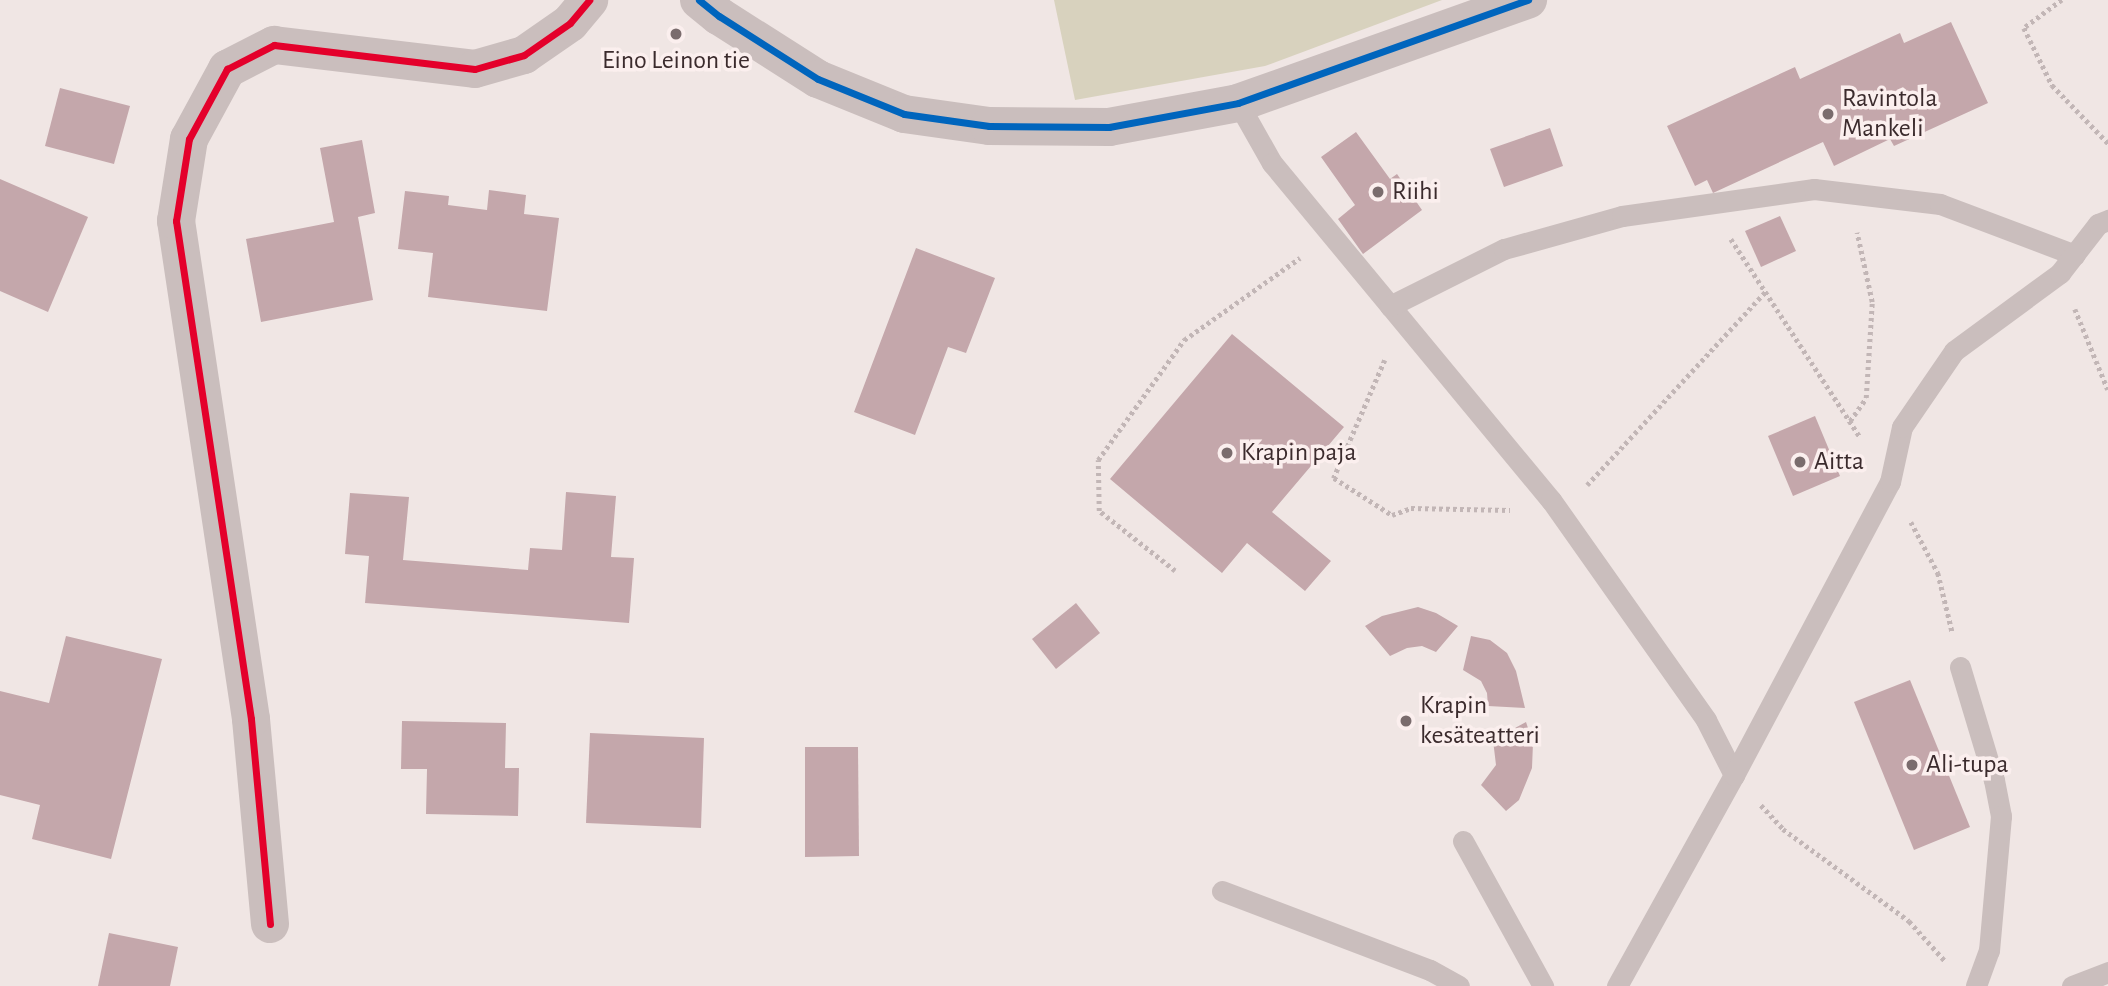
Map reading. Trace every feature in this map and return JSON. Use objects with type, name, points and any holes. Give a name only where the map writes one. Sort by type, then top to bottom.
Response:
[{"type":"street","points":[[271,924],[251,719],[176,221],[189,139],[227,69],[274,45],[475,69],[524,55],[570,23],[589,0]]},
{"type":"street","points":[[699,0],[719,16],[818,79],[904,114],[989,127],[1109,127],[1238,103],[1528,0]]},
{"type":"lane","points":[[1238,103],[1272,163],[1556,507],[1706,720],[1734,775]]},
{"type":"lane","points":[[1396,313],[1504,248],[1622,216],[1814,189],[1940,204],[2075,255]]},
{"type":"lane","points":[[1617,986],[1734,775],[1890,482],[1902,427],[1954,351],[2060,273],[2098,224],[2108,220]]},
{"type":"lane","points":[[1960,667],[1994,780],[2001,816],[1989,950],[1976,986]]},
{"type":"lane","points":[[1463,841],[1543,986]]},
{"type":"lane","points":[[1222,891],[1430,970],[1459,986]]},
{"type":"lane","points":[[2072,986],[2108,972]]},
{"type":"path","points":[[2062,0],[2024,28],[2052,85],[2108,143]]},
{"type":"path","points":[[1848,194],[1872,302],[1866,398],[1850,421]]},
{"type":"path","points":[[1706,204],[1890,482],[1938,573],[1960,667]]},
{"type":"path","points":[[1175,571],[1099,511],[1098,460],[1184,340],[1332,236]]},
{"type":"path","points":[[2060,273],[2108,390]]},
{"type":"path","points":[[1396,313],[1335,478],[1392,515],[1411,508],[1516,510],[1556,507],[1766,291]]},
{"type":"path","points":[[1734,775],[1783,829],[1909,921],[1951,967]]},
{"type":"shaded area","points":[[1054,0],[1442,0],[1265,66],[1075,100]]},
{"type":"building","name":"Ravintola Mankeli","points":[[1951,22],[1988,103],[1894,146],[1890,139],[1834,166],[1823,142],[1713,193],[1707,180],[1695,186],[1667,126],[1795,67],[1800,79],[1900,33],[1904,43]]},
{"type":"building","points":[[60,88],[130,106],[114,164],[45,146]]},
{"type":"building","points":[[1550,128],[1563,166],[1504,187],[1490,149]]},
{"type":"building","name":"Riihi","points":[[1356,132],[1390,179],[1397,174],[1422,210],[1363,254],[1338,219],[1355,205],[1321,157]]},
{"type":"building","points":[[362,140],[375,213],[358,217],[373,300],[261,322],[246,239],[334,222],[320,148]]},
{"type":"building","points":[[0,179],[88,217],[48,312],[0,291]]},
{"type":"building","points":[[489,190],[526,195],[524,214],[559,218],[547,311],[428,297],[433,253],[398,249],[405,191],[449,196],[448,205],[487,210]]},
{"type":"building","points":[[1780,216],[1796,251],[1761,267],[1745,231]]},
{"type":"building","points":[[916,248],[995,278],[966,353],[948,347],[915,435],[854,412]]},
{"type":"building","name":"Krapin paja","points":[[1232,334],[1344,427],[1272,512],[1331,561],[1305,591],[1247,543],[1222,573],[1110,479]]},
{"type":"building","points":[[1815,416],[1840,476],[1793,496],[1768,436]]},
{"type":"building","points":[[566,492],[616,496],[611,557],[634,558],[629,623],[365,603],[369,556],[345,554],[350,493],[409,497],[403,560],[528,570],[530,548],[562,550]]},
{"type":"building","points":[[1076,603],[1100,633],[1056,669],[1032,639]]},
{"type":"building","points":[[1418,607],[1436,613],[1458,626],[1436,652],[1422,646],[1407,648],[1390,656],[1365,626],[1382,616]]},
{"type":"building","points":[[66,636],[162,659],[111,859],[32,839],[40,805],[0,795],[0,691],[49,703]]},
{"type":"building","points":[[1471,636],[1490,640],[1507,653],[1516,671],[1525,708],[1488,706],[1487,693],[1481,681],[1463,670]]},
{"type":"building","name":"Ali-tupa","points":[[1910,680],[1970,827],[1914,850],[1854,702]]},
{"type":"building","points":[[402,721],[506,723],[505,768],[519,768],[518,816],[426,814],[427,769],[401,769]]},
{"type":"building","points":[[1526,722],[1533,743],[1532,768],[1519,800],[1506,811],[1481,785],[1496,765],[1493,740]]},
{"type":"building","points":[[590,733],[704,738],[701,828],[586,823]]},
{"type":"building","points":[[805,747],[858,747],[859,856],[805,857]]},
{"type":"building","points":[[109,933],[178,947],[170,986],[98,986]]},
{"type":"transit line","points":[[270,924],[251,719],[176,221],[189,139],[227,69],[274,45],[475,69],[524,55],[570,23],[589,0]]},
{"type":"transit line","points":[[699,0],[719,16],[818,79],[904,114],[989,126],[1109,127],[1238,103],[1528,0]]},
{"type":"place","name":"Eino Leinon tie","points":[[676,34]]},
{"type":"place","name":"Ravintola Mankeli","points":[[1828,114]]},
{"type":"place","name":"Riihi","points":[[1378,192]]},
{"type":"place","name":"Krapin paja","points":[[1227,453]]},
{"type":"place","name":"Aitta","points":[[1800,462]]},
{"type":"place","name":"Krapin kesäteatteri","points":[[1406,721]]},
{"type":"place","name":"Ali-tupa","points":[[1912,765]]}]
